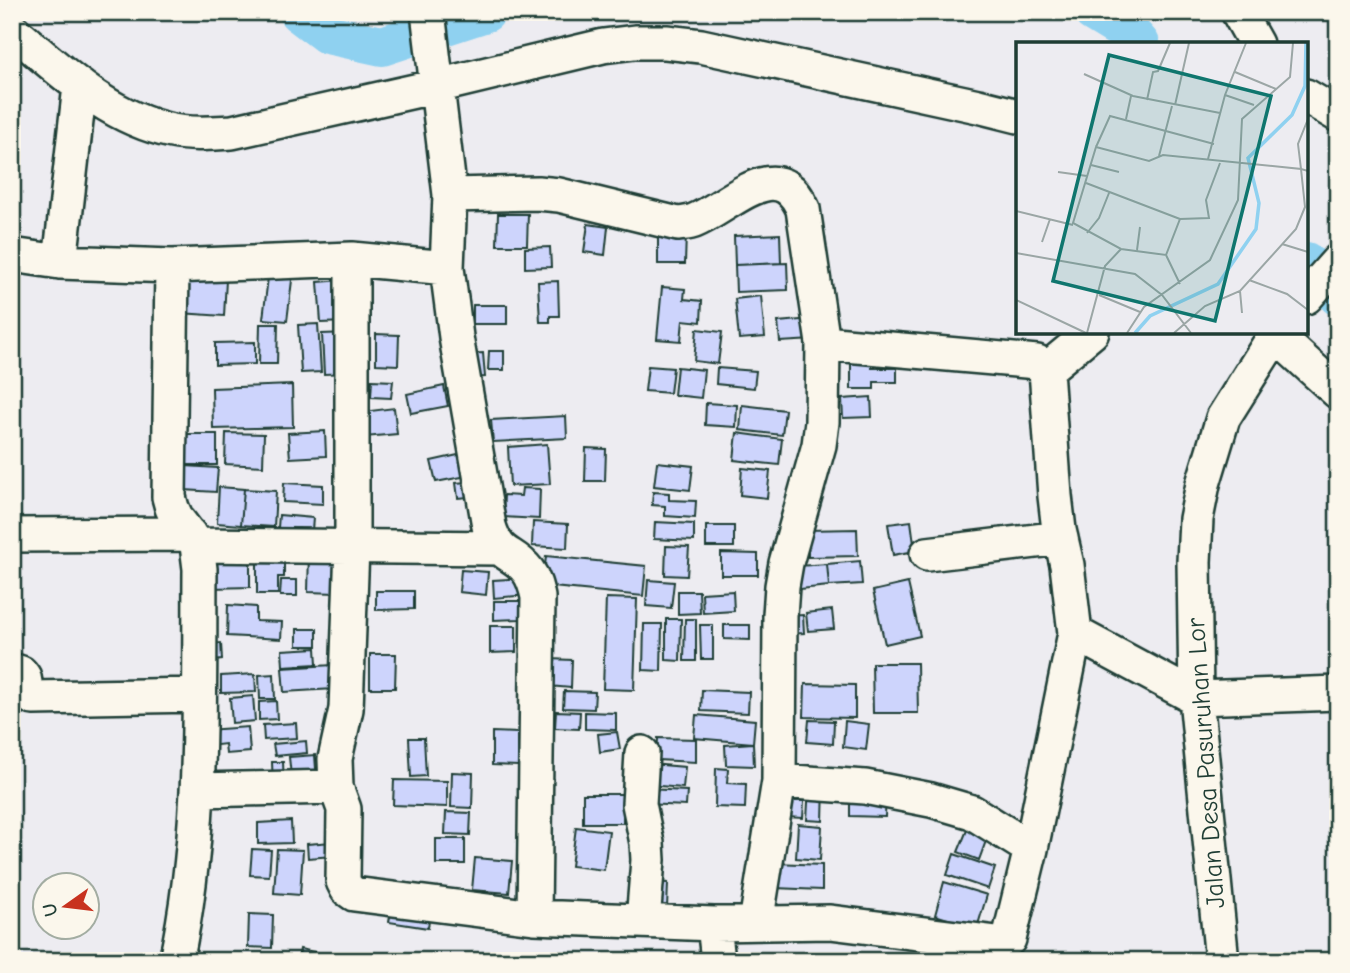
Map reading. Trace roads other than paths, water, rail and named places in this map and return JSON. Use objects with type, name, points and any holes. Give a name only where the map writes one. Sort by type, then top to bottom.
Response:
[{"type":"street","points":[[428,12],[450,195],[447,268],[456,337],[489,526],[499,548],[521,563],[532,577],[538,597],[534,917]]},
{"type":"street","points":[[1237,12],[1255,42]]},
{"type":"street","points":[[12,30],[80,86],[117,111],[143,123],[173,131],[200,134],[232,132],[436,74],[635,42],[701,46],[1016,116]]},
{"type":"street","points":[[60,262],[80,86]]},
{"type":"street","points":[[1308,97],[1338,115]]},
{"type":"street","points":[[450,195],[559,195],[678,223],[692,222],[751,188],[776,183],[797,196],[803,209],[824,343],[822,422],[819,444],[782,586],[779,781],[755,923]]},
{"type":"street","points":[[12,255],[60,262],[172,266],[352,259],[447,268]]},
{"type":"street","points":[[352,259],[352,547],[346,709],[335,759],[336,787],[344,809],[343,881],[350,892],[534,917],[714,924],[830,922],[1003,943],[1009,950]]},
{"type":"street","points":[[1308,296],[1338,261]]},
{"type":"street","points":[[172,266],[169,485],[172,508],[193,539],[200,569],[197,790],[190,880],[176,961]]},
{"type":"street","points":[[1046,370],[1090,334]]},
{"type":"street","points":[[1275,334],[1338,392]]},
{"type":"street","name":"Jalan Desa Pasuruhan Lor","points":[[1222,961],[1196,698],[1196,519],[1203,484],[1223,418],[1275,334]]},
{"type":"street","points":[[824,343],[1037,362],[1046,370],[1055,496],[1075,633],[1009,950]]},
{"type":"street","points":[[12,535],[193,539],[352,547],[499,548]]},
{"type":"street","points":[[928,554],[1061,538]]},
{"type":"street","points":[[1075,633],[1196,698],[1338,693]]},
{"type":"street","points":[[12,670],[24,677],[27,694],[33,698],[199,695]]},
{"type":"street","points":[[642,753],[639,804],[648,860],[643,921]]},
{"type":"street","points":[[779,781],[865,787],[931,800],[972,812],[1031,849]]},
{"type":"street","points":[[197,790],[336,787]]},
{"type":"street","points":[[714,924],[718,961]]},
{"type":"waterway","points":[[298,12],[327,34],[382,46],[486,12]]},
{"type":"waterway","points":[[1093,12],[1138,42]]},
{"type":"waterway","points":[[1308,264],[1338,296]]}]
